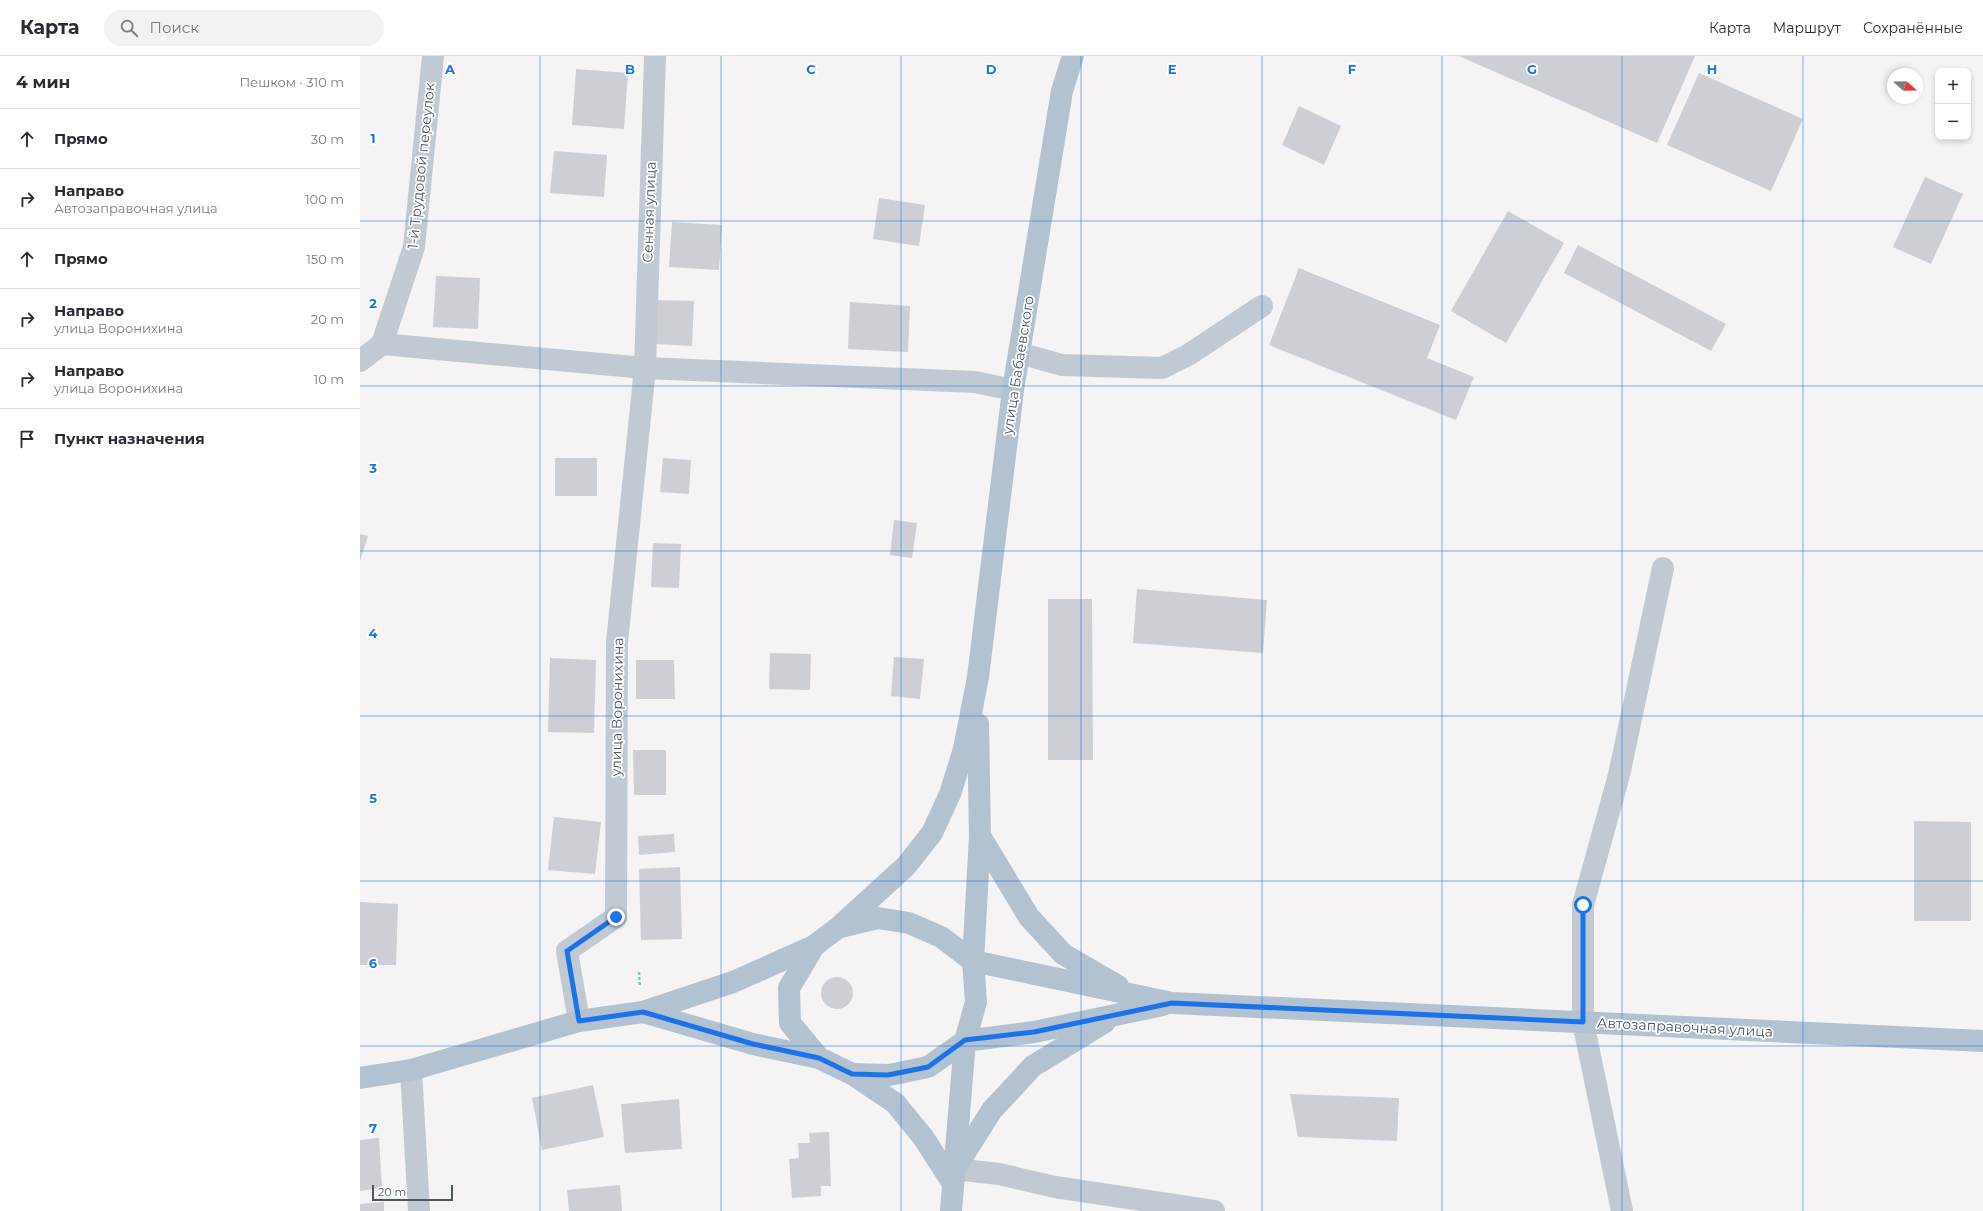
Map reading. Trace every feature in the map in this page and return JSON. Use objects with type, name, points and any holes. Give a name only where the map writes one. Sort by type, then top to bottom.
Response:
[{"type":"main road","name":"улица Бабаевского","points":[[978,677],[1013,390],[1062,92],[1073,56]]},
{"type":"main road","points":[[951,1211],[965,1040],[976,1002],[973,961],[980,836],[978,677]]},
{"type":"main road","points":[[360,1078],[411,1070],[579,1021],[643,1012],[733,982],[814,946],[839,927],[906,866],[932,833],[950,794],[964,749],[978,677]]},
{"type":"main road","points":[[980,836],[1029,917],[1063,954],[1134,995]]},
{"type":"main road","points":[[839,927],[878,918],[909,923],[941,937],[973,961],[1172,1003]]},
{"type":"main road","points":[[814,946],[789,988],[790,1023],[819,1058]]},
{"type":"main road","points":[[852,1074],[888,1075],[928,1067],[965,1040],[1034,1032],[1172,1003]]},
{"type":"main road","name":"Автозаправочная улица","points":[[1172,1003],[1983,1041]]},
{"type":"main road","points":[[643,1012],[753,1044],[819,1058],[852,1074],[895,1103],[924,1137],[953,1176]]},
{"type":"main road","points":[[953,1176],[992,1110],[1034,1066],[1119,1014]]},
{"type":"street","name":"1-й Трудовой переулок","points":[[382,344],[414,247],[433,56]]},
{"type":"street","name":"Сенная улица","points":[[644,368],[655,56]]},
{"type":"street","points":[[1019,353],[1062,365],[1162,368],[1188,355],[1262,306]]},
{"type":"street","points":[[360,361],[382,344],[644,368],[975,382],[1013,390]]},
{"type":"street","name":"улица Воронихина","points":[[579,1021],[567,951],[616,917],[617,642],[644,368]]},
{"type":"street","points":[[1622,1211],[1583,1022],[1583,905],[1619,775],[1663,568]]},
{"type":"street","points":[[411,1070],[419,1211]]},
{"type":"street","points":[[953,1176],[1000,1174],[1055,1187],[1214,1211]]},
{"type":"building","points":[[1459,56],[1695,56],[1657,143]]},
{"type":"building","points":[[576,69],[628,73],[624,129],[572,125]]},
{"type":"building","points":[[1699,73],[1803,119],[1771,191],[1667,145]]},
{"type":"building","points":[[1299,106],[1341,126],[1324,165],[1282,145]]},
{"type":"building","points":[[554,151],[607,155],[604,197],[550,193]]},
{"type":"building","points":[[1925,177],[1963,194],[1931,264],[1893,247]]},
{"type":"building","points":[[879,198],[925,205],[919,246],[873,239]]},
{"type":"building","points":[[1508,211],[1564,243],[1506,343],[1451,311]]},
{"type":"building","points":[[672,222],[722,225],[719,270],[669,267]]},
{"type":"building","points":[[1578,245],[1726,324],[1711,351],[1564,273]]},
{"type":"building","points":[[1299,268],[1440,325],[1427,358],[1474,377],[1456,420],[1269,345]]},
{"type":"building","points":[[436,276],[480,278],[478,329],[433,327]]},
{"type":"building","points":[[656,300],[694,301],[692,346],[655,344]]},
{"type":"building","points":[[850,302],[910,306],[908,352],[848,349]]},
{"type":"building","points":[[555,458],[597,458],[597,496],[555,496]]},
{"type":"building","points":[[663,458],[691,460],[689,494],[660,492]]},
{"type":"building","points":[[894,520],[917,523],[912,558],[890,555]]},
{"type":"building","points":[[360,534],[368,536],[360,561]]},
{"type":"building","points":[[653,543],[681,544],[679,588],[651,587]]},
{"type":"building","points":[[1137,589],[1267,600],[1263,653],[1133,643]]},
{"type":"building","points":[[1048,599],[1092,599],[1093,760],[1048,760]]},
{"type":"building","points":[[770,653],[811,654],[810,690],[769,689]]},
{"type":"building","points":[[894,657],[924,659],[920,699],[891,696]]},
{"type":"building","points":[[550,658],[596,660],[594,733],[548,732]]},
{"type":"building","points":[[636,660],[674,660],[675,699],[636,699]]},
{"type":"building","points":[[633,750],[666,750],[666,795],[634,795]]},
{"type":"building","points":[[554,817],[601,822],[595,874],[548,870]]},
{"type":"building","points":[[1914,821],[1971,822],[1971,921],[1914,921]]},
{"type":"building","points":[[674,834],[675,852],[639,855],[638,836]]},
{"type":"building","points":[[680,867],[682,939],[641,940],[639,869]]},
{"type":"building","points":[[360,902],[398,904],[396,965],[360,965]]},
{"type":"building","points":[[834,977],[840,977],[849,981],[853,993],[849,1005],[840,1009],[834,1009],[825,1005],[821,996],[821,990],[825,981]]},
{"type":"building","points":[[593,1085],[604,1137],[542,1150],[532,1098]]},
{"type":"building","points":[[1290,1094],[1399,1098],[1397,1141],[1298,1137]]},
{"type":"building","points":[[679,1099],[682,1149],[625,1153],[621,1104]]},
{"type":"building","points":[[829,1132],[831,1186],[821,1186],[821,1196],[792,1198],[789,1159],[799,1158],[798,1143],[810,1143],[809,1133]]},
{"type":"building","points":[[379,1138],[382,1188],[360,1191],[360,1140]]},
{"type":"building","points":[[620,1185],[622,1211],[569,1211],[567,1190]]},
{"type":"building","points":[[384,1202],[384,1211],[360,1211],[360,1204]]},
{"type":"route","points":[[616,917],[567,951],[579,1021],[643,1012],[753,1044],[819,1058],[852,1074],[888,1075],[928,1067],[965,1040],[1034,1032],[1172,1003],[1583,1022],[1583,905]]}]
